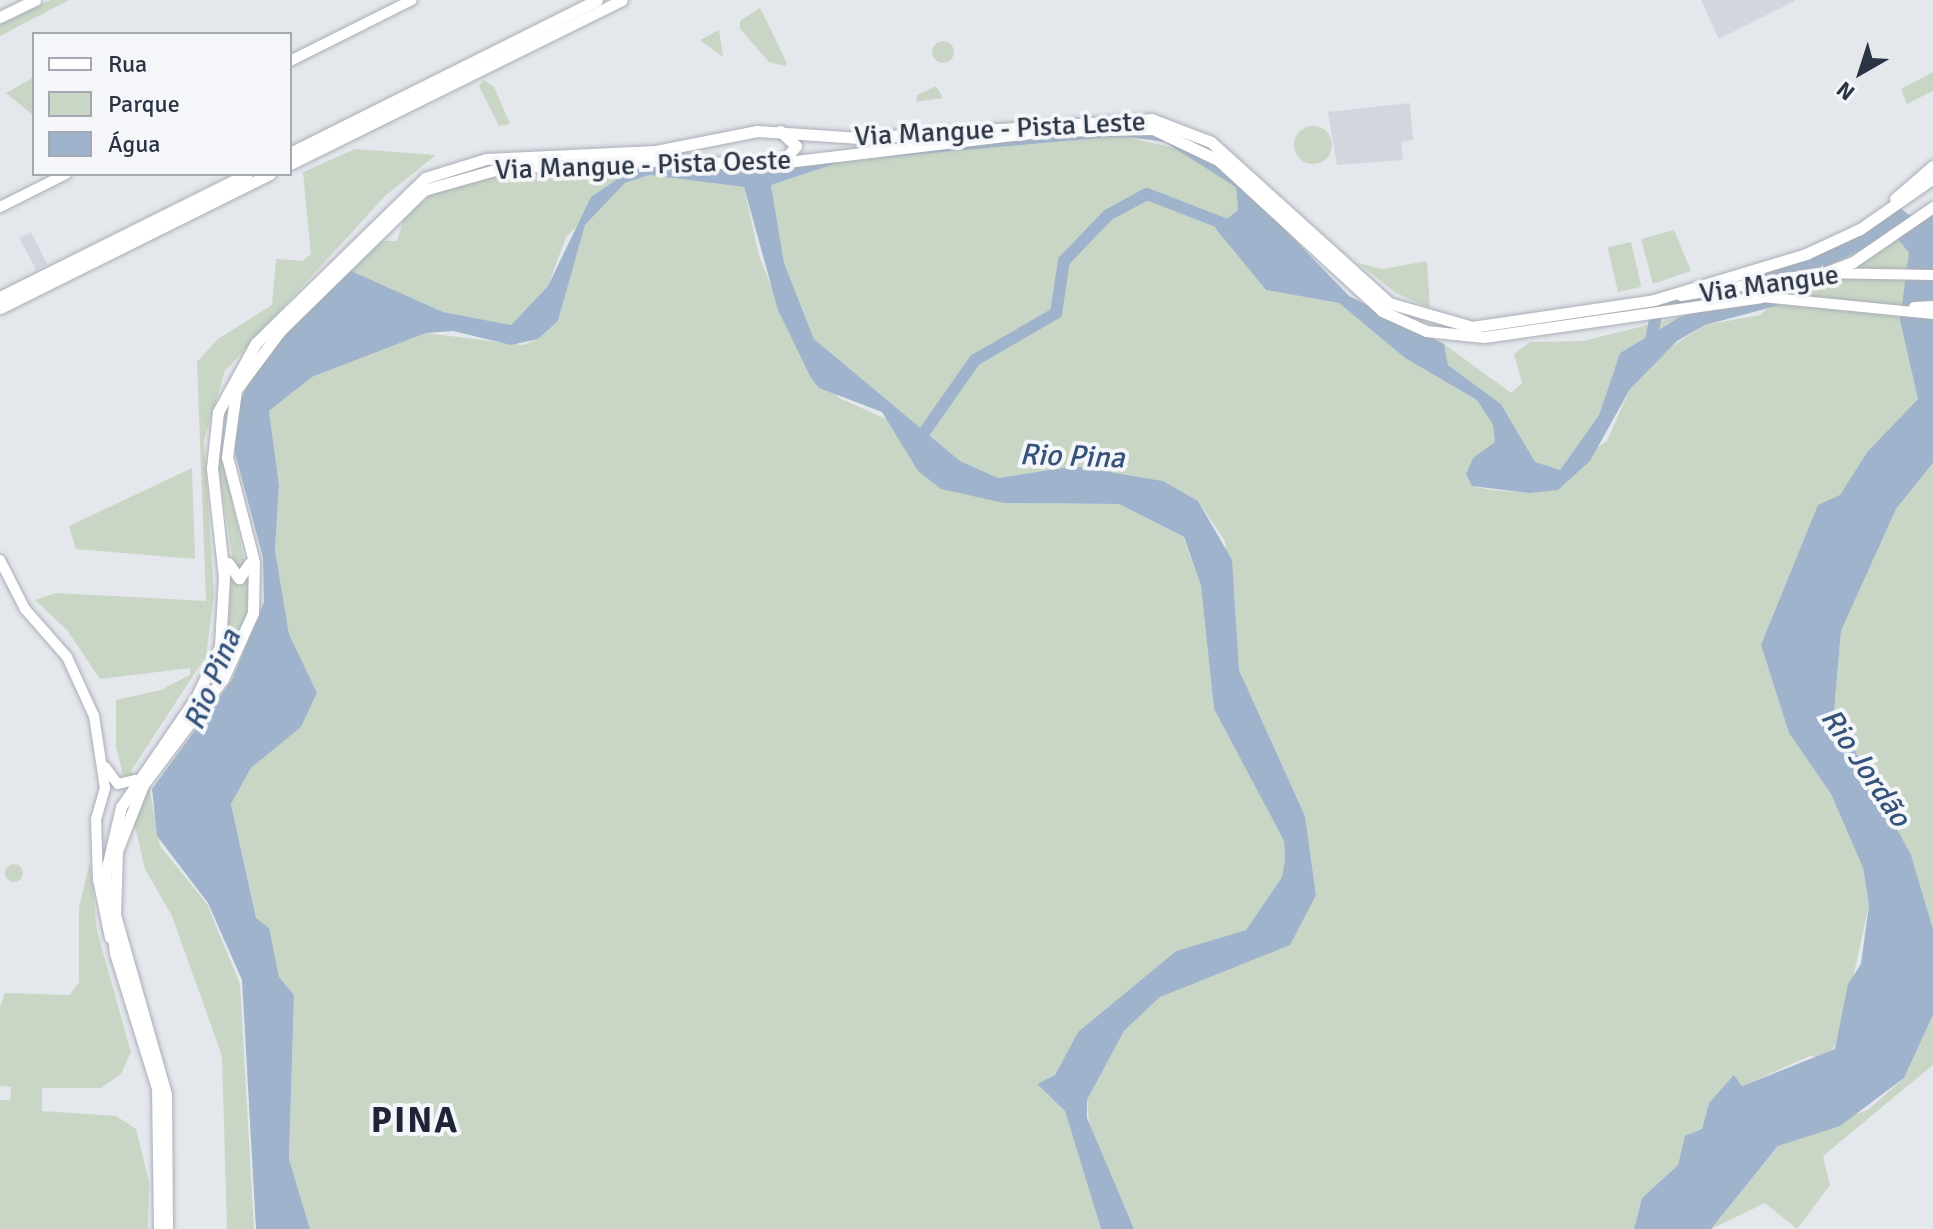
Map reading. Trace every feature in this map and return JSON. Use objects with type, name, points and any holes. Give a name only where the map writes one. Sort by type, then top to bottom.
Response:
[{"type":"main road","points":[[0,17],[35,0]]},
{"type":"main road","points":[[292,60],[412,0]]},
{"type":"main road","points":[[292,152],[597,0]]},
{"type":"main road","points":[[292,163],[622,0]]},
{"type":"main road","name":"Via Mangue - Pista Leste","points":[[159,1229],[157,1088],[115,953],[107,861],[142,776],[196,698],[220,646],[224,577],[212,464],[221,400],[245,356],[425,178],[486,159],[656,151],[777,130],[860,138],[1111,118],[1164,121],[1211,142],[1362,284],[1406,311],[1445,324],[1510,326],[1654,300],[1789,259],[1839,240],[1907,199],[1933,178]]},
{"type":"main road","name":"Via Mangue - Pista Oeste","points":[[167,1229],[166,1094],[113,895],[122,831],[142,776],[223,679],[248,629],[256,581],[226,441],[236,390],[259,353],[368,241],[402,207],[441,181],[479,170],[780,163],[1046,131],[1153,129],[1211,155],[1350,287],[1426,331],[1506,336],[1760,297],[1853,262],[1933,207]]},
{"type":"main road","points":[[777,130],[796,146],[780,163]]},
{"type":"main road","points":[[1839,240],[1933,166]]},
{"type":"main road","points":[[0,207],[62,176]]},
{"type":"main road","points":[[0,297],[243,176]]},
{"type":"main road","points":[[0,308],[266,176]]},
{"type":"main road","name":"Via Mangue","points":[[1654,300],[1819,273],[1933,275]]},
{"type":"main road","name":"Via Mangue","points":[[1760,297],[1904,308],[1933,314]]},
{"type":"main road","points":[[1904,308],[1933,306]]},
{"type":"main road","points":[[212,464],[236,578],[251,569],[243,516]]},
{"type":"main road","points":[[0,560],[25,609],[74,669],[94,716],[101,758],[98,879],[115,953]]},
{"type":"main road","points":[[101,758],[113,781],[142,776]]},
{"type":"shaded area","points":[[1701,0],[1794,0],[1795,1],[1719,39]]},
{"type":"shaded area","points":[[1410,103],[1413,140],[1401,142],[1403,160],[1337,165],[1328,112]]},
{"type":"shaded area","points":[[31,232],[47,264],[36,270],[19,238]]},
{"type":"green space","points":[[50,0],[69,0],[0,36],[0,24]]},
{"type":"green space","points":[[760,8],[787,63],[785,66],[769,62],[740,29],[740,21]]},
{"type":"green space","points":[[719,30],[723,57],[700,40]]},
{"type":"green space","points":[[943,41],[951,44],[954,52],[951,60],[943,63],[935,60],[932,52],[935,44]]},
{"type":"green space","points":[[1933,72],[1933,91],[1907,104],[1901,89]]},
{"type":"green space","points":[[32,78],[32,114],[6,93]]},
{"type":"green space","points":[[484,80],[494,87],[510,124],[499,126],[479,86]]},
{"type":"green space","points":[[936,86],[943,98],[916,102],[917,95]]},
{"type":"green space","points":[[1313,126],[1326,132],[1332,145],[1326,158],[1313,164],[1300,158],[1294,145],[1300,132]]},
{"type":"green space","points":[[1122,136],[1187,151],[1236,187],[1238,210],[1215,228],[1266,290],[1339,303],[1405,358],[1477,400],[1493,425],[1495,442],[1466,474],[1472,486],[1491,490],[1529,493],[1607,441],[1630,389],[1660,354],[1705,325],[1760,315],[1839,248],[1890,229],[1909,253],[1904,331],[1918,399],[1868,451],[1761,645],[1789,733],[1831,794],[1863,868],[1869,905],[1840,1037],[1827,1058],[1810,1056],[1742,1086],[1735,1076],[1709,1103],[1702,1129],[1685,1137],[1678,1165],[1642,1198],[1634,1229],[1134,1229],[1108,1176],[1090,1131],[1087,1100],[1124,1031],[1160,997],[1234,966],[1316,895],[1305,816],[1239,670],[1225,541],[1198,501],[1163,481],[1075,466],[998,478],[960,461],[814,339],[784,263],[771,185],[843,161]]},
{"type":"green space","points":[[355,149],[436,155],[385,196],[225,371],[204,440],[214,593],[206,656],[131,771],[150,791],[160,846],[207,904],[240,984],[254,1229],[227,1229],[222,1056],[172,916],[145,869],[116,746],[116,700],[161,690],[190,675],[190,668],[100,679],[67,630],[35,600],[56,593],[206,601],[197,362],[218,339],[272,305],[276,259],[303,261],[311,254],[303,172]]},
{"type":"green space","points":[[638,165],[566,237],[548,286],[511,325],[443,312],[349,270],[378,241],[397,241],[406,212],[453,181]]},
{"type":"green space","points":[[649,175],[744,187],[759,256],[800,355],[839,398],[893,422],[918,471],[1004,503],[1119,504],[1183,537],[1201,586],[1214,709],[1284,841],[1285,859],[1282,877],[1246,930],[1176,951],[1078,1032],[1055,1075],[1037,1084],[1065,1111],[1101,1229],[310,1229],[289,1159],[294,995],[279,978],[256,918],[231,804],[251,768],[301,727],[317,693],[289,634],[275,550],[279,485],[269,411],[312,377],[426,333],[523,345],[538,339],[558,321],[585,225],[625,183]]},
{"type":"green space","points":[[1674,230],[1691,271],[1653,284],[1641,239]]},
{"type":"green space","points":[[1631,242],[1641,287],[1618,292],[1608,247]]},
{"type":"green space","points":[[1427,261],[1430,308],[1396,293],[1358,263],[1382,269]]},
{"type":"green space","points":[[1680,317],[1620,353],[1599,415],[1560,470],[1535,463],[1501,404],[1448,365],[1444,344],[1511,393],[1522,383],[1514,354],[1530,342],[1583,341]]},
{"type":"green space","points":[[221,446],[246,570],[234,568],[219,469]]},
{"type":"green space","points":[[1933,463],[1933,929],[1911,855],[1834,713],[1841,631],[1896,509]]},
{"type":"green space","points":[[192,468],[195,559],[76,549],[69,526]]},
{"type":"green space","points":[[231,581],[249,582],[246,623],[206,693],[226,645]]},
{"type":"green space","points":[[90,862],[97,931],[131,1052],[121,1074],[101,1088],[42,1088],[42,1111],[116,1116],[136,1129],[149,1182],[148,1229],[0,1229],[0,1100],[10,1100],[11,1087],[0,1086],[0,1007],[5,993],[69,995],[79,983],[79,907]]},
{"type":"green space","points":[[14,864],[23,873],[14,882],[5,873]]},
{"type":"green space","points":[[1933,1015],[1933,1065],[1823,1156],[1830,1185],[1797,1229],[1765,1203],[1711,1229],[1785,1138],[1868,1110],[1904,1078]]},
{"type":"water","points":[[1146,131],[1191,146],[1240,183],[1349,296],[1444,344],[1448,365],[1501,404],[1535,462],[1560,470],[1599,415],[1620,353],[1680,317],[1723,303],[1710,303],[1737,282],[1890,218],[1933,212],[1933,463],[1896,509],[1841,631],[1834,712],[1911,855],[1933,929],[1933,1015],[1904,1078],[1840,1126],[1778,1146],[1711,1229],[1634,1229],[1642,1198],[1678,1165],[1685,1136],[1702,1129],[1709,1103],[1734,1075],[1742,1086],[1835,1049],[1848,984],[1861,964],[1869,905],[1863,868],[1831,794],[1789,733],[1761,645],[1818,505],[1840,495],[1868,451],[1918,399],[1900,320],[1909,253],[1890,229],[1839,248],[1776,306],[1705,325],[1677,341],[1630,389],[1590,461],[1558,490],[1529,493],[1472,486],[1466,474],[1473,458],[1495,442],[1493,425],[1477,400],[1405,358],[1339,303],[1266,290],[1215,228],[1238,210],[1236,187],[1165,142],[1122,136],[843,161],[771,185],[784,263],[814,339],[960,461],[998,478],[1075,466],[1163,481],[1198,501],[1232,560],[1239,670],[1305,816],[1316,895],[1290,945],[1160,997],[1124,1031],[1087,1100],[1087,1118],[1134,1229],[1101,1229],[1065,1111],[1037,1084],[1055,1075],[1078,1032],[1176,951],[1246,930],[1282,877],[1285,859],[1284,841],[1214,709],[1201,586],[1184,537],[1119,504],[1004,503],[941,489],[918,471],[882,412],[819,388],[811,378],[778,310],[744,187],[649,175],[625,183],[585,225],[558,321],[538,339],[511,345],[453,331],[426,333],[312,377],[269,411],[279,485],[275,550],[289,634],[317,693],[301,727],[251,768],[231,804],[256,918],[269,928],[279,977],[294,995],[289,1159],[310,1229],[256,1229],[242,980],[208,903],[157,836],[152,789],[232,680],[264,602],[263,558],[234,449],[236,409],[260,361],[349,270],[443,312],[511,325],[548,286],[591,197],[638,165],[775,171],[816,163],[1058,133]]},
{"type":"waterway","points":[[921,437],[975,360],[1056,313],[1064,261],[1108,215],[1147,194],[1232,227]]},
{"type":"waterway","points":[[1801,272],[1875,236],[1898,214],[1913,225]]},
{"type":"waterway","points":[[1673,306],[1717,294]]},
{"type":"waterway","points":[[1649,350],[1657,310]]},
{"type":"district","name":"PINA","points":[[415,1121]]},
{"type":"water label","name":"Rio Pina","points":[[1072,457]]},
{"type":"water label","name":"Rio Pina","points":[[213,680]]},
{"type":"water label","name":"Rio Jordão","points":[[1865,768]]}]
